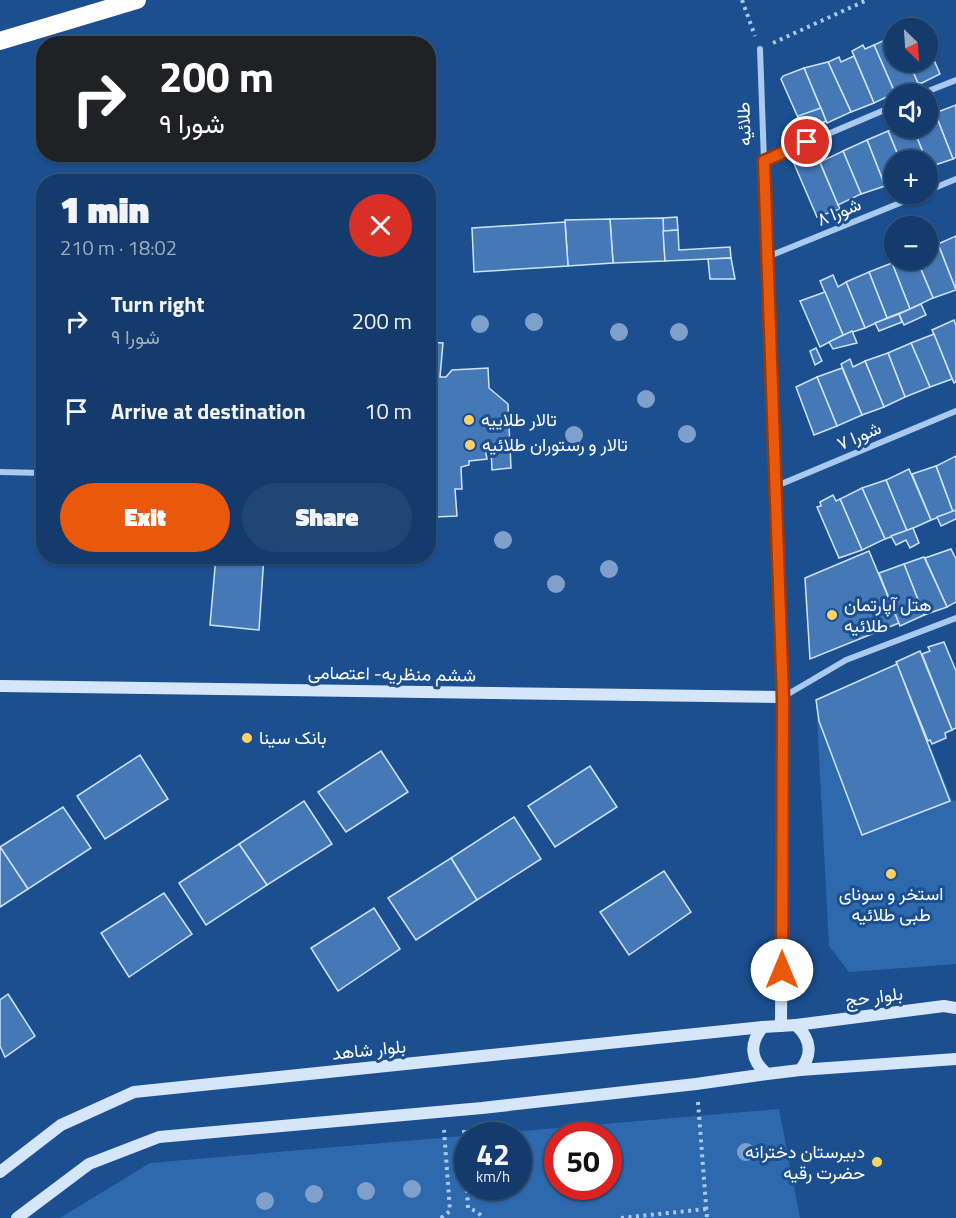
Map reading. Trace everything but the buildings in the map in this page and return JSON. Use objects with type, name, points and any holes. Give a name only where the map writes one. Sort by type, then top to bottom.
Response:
[{"type":"highway","points":[[0,41],[137,0]]},
{"type":"main road","name":"ششم منظریه- اعتصامی","points":[[0,686],[783,698]]},
{"type":"main road","name":"طلائیه","points":[[781,1026],[783,698]]},
{"type":"main road","name":"بلوار حج","points":[[796,1025],[944,1006],[956,1008]]},
{"type":"main road","points":[[767,1074],[755,1060],[752,1052],[753,1042],[763,1027],[796,1025],[807,1039],[809,1047],[808,1055],[800,1070]]},
{"type":"main road","name":"بلوار شاهد","points":[[0,1172],[61,1125],[134,1092],[763,1027]]},
{"type":"main road","points":[[17,1218],[89,1164],[159,1137],[463,1109],[696,1084],[800,1070],[956,1059]]},
{"type":"street","name":"طلائیه","points":[[760,49],[783,698]]},
{"type":"street","points":[[938,87],[956,80]]},
{"type":"street","points":[[764,161],[884,110]]},
{"type":"street","points":[[938,186],[956,179]]},
{"type":"street","name":"شورا ۸","points":[[767,257],[897,204]]},
{"type":"street","name":"شورا ۷","points":[[774,488],[956,411]]},
{"type":"street","points":[[0,472],[36,473]]},
{"type":"street","points":[[783,698],[846,660],[956,618]]},
{"type":"path","points":[[742,0],[760,49],[867,0]]},
{"type":"path","points":[[696,1084],[707,1218]]},
{"type":"path","points":[[463,1109],[468,1208],[476,1210],[484,1218]]},
{"type":"path","points":[[441,1218],[450,1211],[442,1111]]},
{"type":"path","points":[[621,1218],[706,1209]]},
{"type":"shaded area","name":"استخر و سونای طبی طلائیه","points":[[898,663],[952,801],[956,800],[956,964],[849,972],[829,946],[816,699]]},
{"type":"shaded area","points":[[779,1109],[800,1218],[60,1218],[150,1163],[454,1137],[454,1200],[532,1200],[532,1130],[544,1129],[544,1200],[622,1200],[622,1122]]},
{"type":"place","name":"تالار طلاییه","points":[[469,420]]},
{"type":"place","name":"تالار و رستوران طلائیه","points":[[470,445]]},
{"type":"place","name":"هتل آپارتمان طلائیه","points":[[832,615]]},
{"type":"place","name":"بانک سینا","points":[[247,738]]},
{"type":"place","name":"استخر و سونای طبی طلائیه","points":[[891,874]]},
{"type":"place","name":"دبیرستان دخترانه حضرت رقیه","points":[[877,1162]]},
{"type":"route","points":[[782,970],[783,698],[764,161],[807,142]]}]
